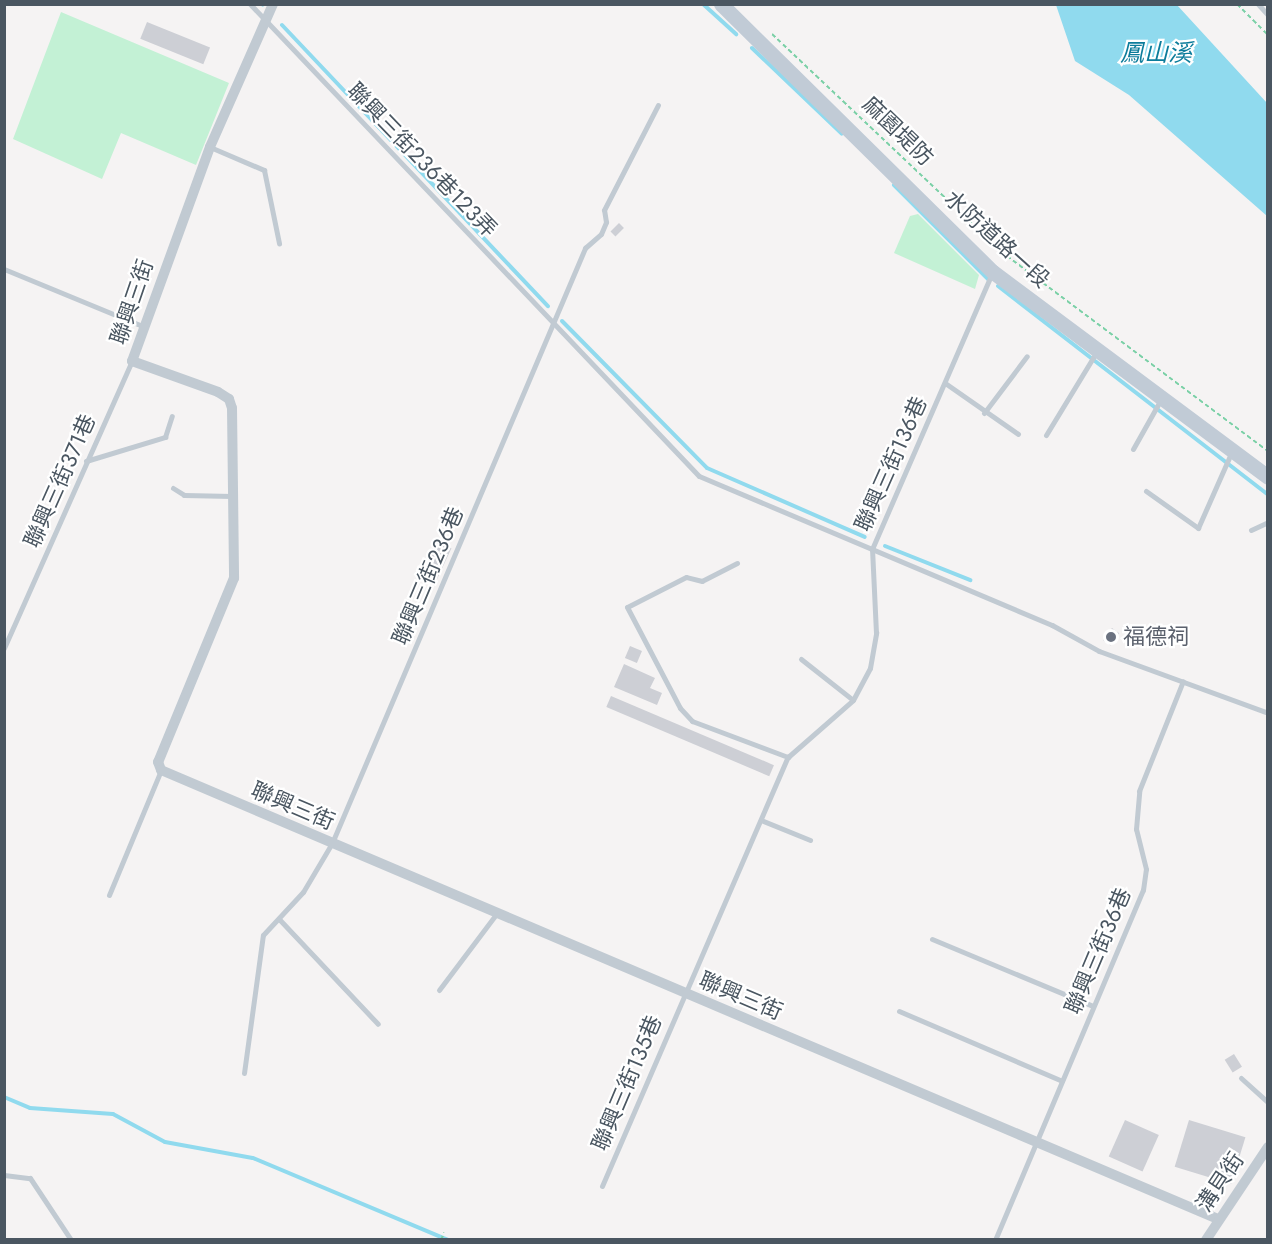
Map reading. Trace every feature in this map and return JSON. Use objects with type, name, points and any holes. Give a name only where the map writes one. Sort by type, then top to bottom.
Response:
[{"type":"street","name":"聯興三街","points":[[273,4],[210,147],[142,326],[132,361],[230,399],[234,578],[158,762],[161,770],[1218,1219]]},
{"type":"street","name":"水防道路一段","points":[[721,4],[993,272],[1230,455],[1268,477]]},
{"type":"street","name":"溝貝街","points":[[1206,1239],[1268,1147]]},
{"type":"lane","name":"聯興三街236巷123弄","points":[[250,4],[556,322]]},
{"type":"lane","points":[[1257,4],[1268,15]]},
{"type":"lane","name":"聯興三街236巷","points":[[244,1073],[263,935],[303,892],[332,843],[556,322],[585,248],[601,234],[606,222],[604,210],[658,105]]},
{"type":"lane","points":[[210,147],[264,170],[279,243]]},
{"type":"lane","points":[[4,269],[142,326]]},
{"type":"lane","name":"聯興三街136巷","points":[[683,993],[788,757],[853,700],[870,668],[876,633],[872,549],[993,272]]},
{"type":"lane","points":[[556,322],[699,476],[1052,625],[1099,651],[1268,713]]},
{"type":"lane","points":[[1046,435],[1096,352]]},
{"type":"lane","points":[[984,413],[1027,356]]},
{"type":"lane","name":"聯興三街371巷","points":[[4,648],[132,361]]},
{"type":"lane","points":[[945,383],[984,413],[1017,434]]},
{"type":"lane","points":[[1133,448],[1160,402]]},
{"type":"lane","points":[[86,461],[165,437],[172,416]]},
{"type":"lane","points":[[1146,491],[1198,528],[1230,455]]},
{"type":"lane","points":[[172,488],[184,495],[232,496]]},
{"type":"lane","points":[[1251,530],[1268,522]]},
{"type":"lane","points":[[737,563],[702,581],[686,577],[627,607],[680,708],[692,721],[788,757]]},
{"type":"lane","points":[[801,659],[853,700]]},
{"type":"lane","name":"聯興三街36巷","points":[[996,1239],[1143,890],[1146,869],[1136,829],[1139,791],[1183,681]]},
{"type":"lane","points":[[109,895],[161,770]]},
{"type":"lane","points":[[761,820],[810,840]]},
{"type":"lane","points":[[439,990],[497,913]]},
{"type":"lane","points":[[279,919],[378,1024]]},
{"type":"lane","points":[[932,939],[1093,1006]]},
{"type":"lane","name":"聯興三街135巷","points":[[602,1186],[683,993]]},
{"type":"lane","points":[[899,1011],[1062,1081]]},
{"type":"lane","points":[[1241,1078],[1268,1102]]},
{"type":"lane","points":[[4,1175],[30,1178],[71,1239]]},
{"type":"path","points":[[1237,4],[1268,35]]},
{"type":"path","name":"麻園堤防","points":[[770,31],[1007,256],[1268,451]]},
{"type":"path","points":[[441,1239],[444,1233]]},
{"type":"green space","points":[[61,12],[229,83],[196,165],[121,133],[102,179],[13,139]]},
{"type":"green space","points":[[918,214],[979,275],[975,289],[894,253],[910,216]]},
{"type":"water","name":"鳳山溪","points":[[1056,5],[1177,5],[1267,103],[1267,216],[1129,95],[1075,61]]},
{"type":"building","points":[[147,22],[210,47],[203,64],[140,39]]},
{"type":"building","points":[[619,223],[624,228],[615,236],[611,231]]},
{"type":"building","points":[[436,541],[451,548],[437,580],[421,573]]},
{"type":"building","name":"福德祠","points":[[1112,628],[1119,633],[1110,645],[1103,640]]},
{"type":"building","points":[[630,646],[642,651],[637,663],[625,658]]},
{"type":"building","points":[[624,664],[655,678],[650,688],[662,693],[657,705],[614,687]]},
{"type":"building","points":[[611,696],[774,765],[769,776],[606,707]]},
{"type":"building","points":[[1234,1054],[1242,1067],[1233,1073],[1225,1060]]},
{"type":"building","points":[[1125,1120],[1159,1135],[1143,1172],[1109,1157]]},
{"type":"building","points":[[1189,1120],[1245,1137],[1231,1184],[1175,1167]]},
{"type":"waterway","points":[[703,4],[736,34]]},
{"type":"waterway","points":[[282,25],[548,306]]},
{"type":"waterway","points":[[752,48],[842,134]]},
{"type":"waterway","points":[[894,185],[989,280]]},
{"type":"waterway","points":[[998,286],[1268,495]]},
{"type":"waterway","points":[[562,321],[707,468],[865,537]]},
{"type":"waterway","points":[[885,546],[970,580]]},
{"type":"waterway","points":[[4,1097],[30,1108],[113,1114],[165,1142],[253,1158],[448,1240]]},
{"type":"place","name":"福德祠","points":[[1111,637]]}]
